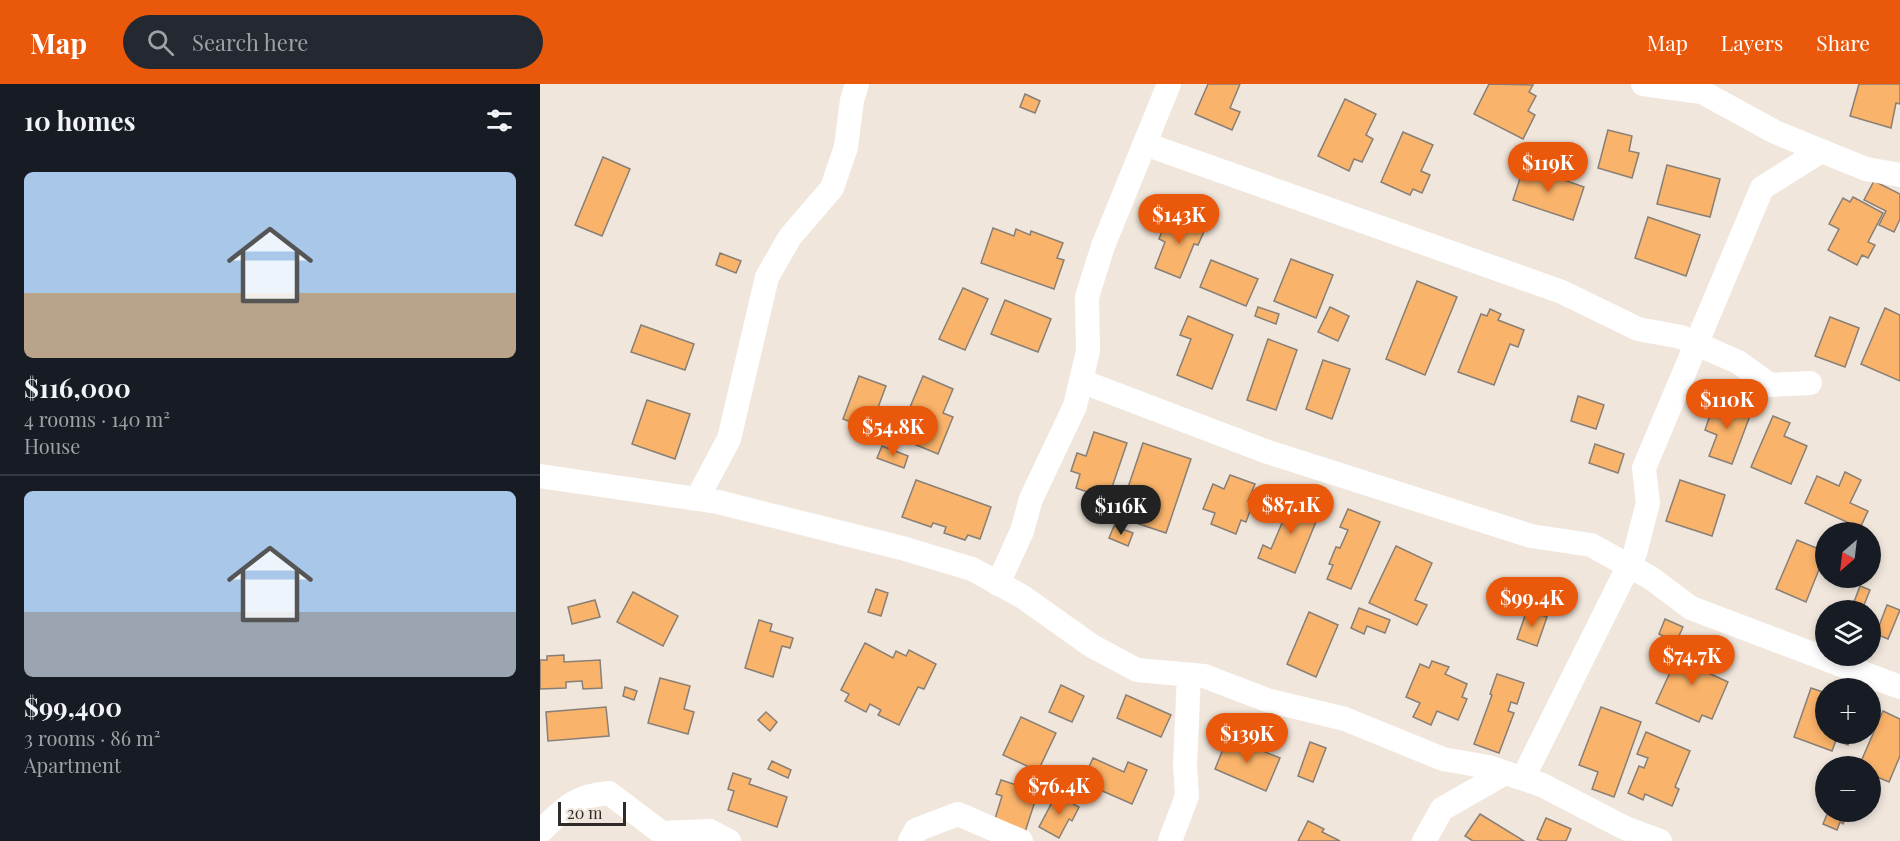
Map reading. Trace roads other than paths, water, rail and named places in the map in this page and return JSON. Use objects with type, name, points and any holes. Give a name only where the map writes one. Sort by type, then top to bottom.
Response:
[{"type":"street","points":[[697,499],[729,439],[767,277],[790,237],[832,188],[846,147],[852,100],[857,84]]},
{"type":"street","points":[[998,584],[1022,531],[1031,499],[1075,406],[1088,351],[1087,297],[1103,246],[1169,84]]},
{"type":"street","points":[[1643,84],[1701,92],[1775,132],[1866,169],[1900,175]]},
{"type":"street","points":[[1145,144],[1562,292],[1638,328],[1681,337],[1738,362],[1770,385],[1810,383]]},
{"type":"street","points":[[1424,841],[1442,809],[1514,776],[1635,553],[1648,503],[1644,468],[1762,188],[1821,151]]},
{"type":"street","points":[[1081,381],[1265,451],[1531,536],[1591,545],[1651,578],[1691,608],[1900,687]]},
{"type":"street","points":[[540,476],[718,502],[903,548],[972,569],[1023,597],[1092,646],[1137,670],[1204,676],[1267,700],[1345,719],[1443,759],[1488,767],[1542,785],[1625,828],[1660,841]]},
{"type":"street","points":[[1170,841],[1187,796],[1185,765],[1189,675]]},
{"type":"street","points":[[540,832],[568,806],[590,795],[609,793],[662,833],[710,831],[726,837],[729,841]]},
{"type":"street","points":[[910,841],[916,831],[958,814],[1021,841]]}]
